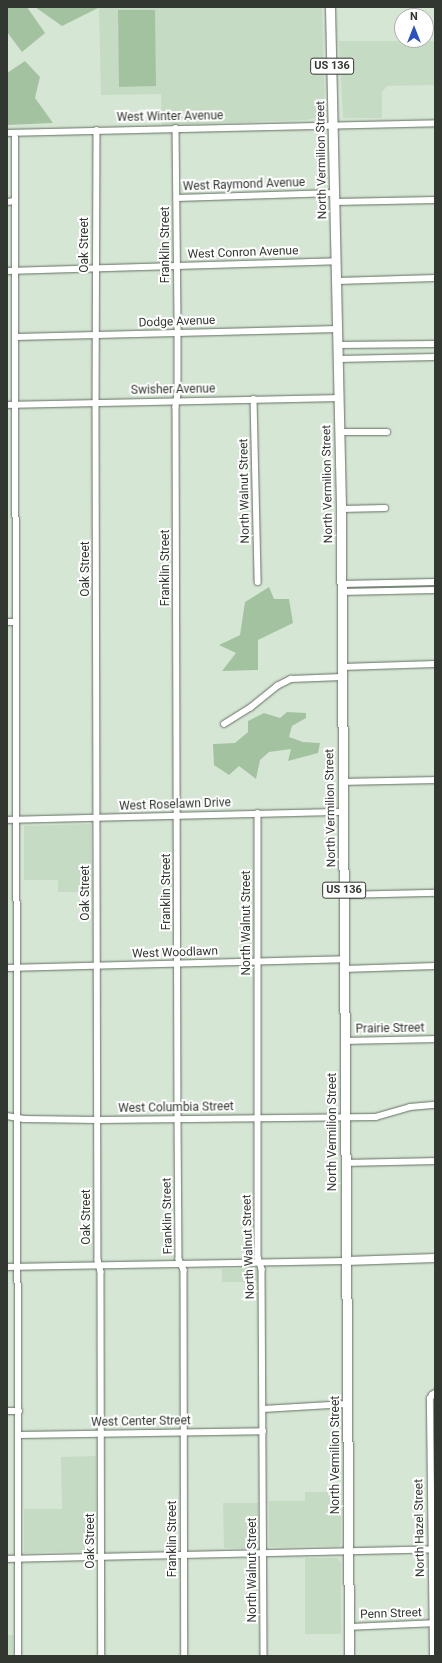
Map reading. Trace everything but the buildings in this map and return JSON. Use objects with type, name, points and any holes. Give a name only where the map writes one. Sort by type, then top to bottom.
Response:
[{"type":"main road","name":"North Vermilion Street","points":[[330,7],[337,260],[336,280],[341,509],[349,1656]]},
{"type":"main road","points":[[346,1261],[435,1258]]},
{"type":"street","name":"West Winter Avenue","points":[[7,133],[435,123]]},
{"type":"street","name":"Franklin Street","points":[[176,128],[178,333],[176,414],[178,1119],[179,1259],[184,1270],[185,1656]]},
{"type":"street","name":"Oak Street","points":[[97,130],[97,818],[98,1120],[102,1434],[102,1656]]},
{"type":"street","points":[[15,133],[20,1558],[19,1656]]},
{"type":"street","name":"West Raymond Avenue","points":[[177,198],[335,197],[435,200]]},
{"type":"street","points":[[7,202],[15,201]]},
{"type":"street","name":"West Conron Avenue","points":[[7,271],[337,260]]},
{"type":"street","points":[[336,280],[435,278]]},
{"type":"street","name":"Dodge Avenue","points":[[16,336],[338,329]]},
{"type":"street","points":[[338,345],[435,344]]},
{"type":"street","points":[[338,359],[435,357]]},
{"type":"street","name":"Swisher Avenue","points":[[7,405],[339,398]]},
{"type":"street","name":"North Walnut Street","points":[[254,399],[258,582]]},
{"type":"street","points":[[340,432],[387,432]]},
{"type":"street","points":[[341,509],[385,508]]},
{"type":"street","points":[[341,588],[435,582]]},
{"type":"street","points":[[341,588],[435,590]]},
{"type":"street","points":[[7,622],[16,622]]},
{"type":"street","points":[[342,667],[435,664]]},
{"type":"street","points":[[224,724],[249,708],[277,686],[292,679],[342,677]]},
{"type":"street","points":[[342,782],[435,780]]},
{"type":"street","name":"West Roselawn Drive","points":[[7,820],[343,812]]},
{"type":"street","name":"North Walnut Street","points":[[258,813],[258,1257],[262,1269],[264,1656]]},
{"type":"street","points":[[344,895],[435,893]]},
{"type":"street","name":"West Woodlawn","points":[[7,968],[344,959]]},
{"type":"street","points":[[344,969],[435,966]]},
{"type":"street","name":"Prairie Street","points":[[345,1041],[435,1039]]},
{"type":"street","name":"West Columbia Street","points":[[7,1116],[98,1120],[376,1117],[410,1107],[435,1105]]},
{"type":"street","points":[[346,1163],[435,1161]]},
{"type":"street","points":[[7,1267],[346,1261]]},
{"type":"street","name":"North Hazel Street","points":[[433,1656],[434,1623],[430,1399],[435,1393]]},
{"type":"street","points":[[263,1408],[347,1404]]},
{"type":"street","points":[[7,1411],[19,1411]]},
{"type":"street","name":"West Center Street","points":[[19,1435],[263,1431]]},
{"type":"street","points":[[7,1558],[263,1554],[433,1549]]},
{"type":"street","name":"Penn Street","points":[[348,1627],[434,1623]]},
{"type":"shaded area","points":[[7,7],[27,7],[45,33],[22,52],[7,32]]},
{"type":"shaded area","points":[[35,7],[100,7],[62,26]]},
{"type":"shaded area","points":[[100,7],[322,7],[325,113],[317,118],[305,120],[162,125],[161,94],[101,95]]},
{"type":"shaded area","points":[[118,10],[155,10],[156,86],[119,87]]},
{"type":"shaded area","points":[[339,41],[394,41],[394,48],[434,48],[435,41],[435,85],[387,86],[382,92],[382,118],[343,118]]},
{"type":"shaded area","points":[[25,61],[40,77],[35,98],[53,123],[7,125],[7,73]]},
{"type":"shaded area","points":[[269,587],[274,599],[289,599],[293,623],[258,640],[258,670],[222,671],[236,653],[219,645],[240,635],[245,602]]},
{"type":"shaded area","points":[[287,712],[306,713],[306,718],[292,726],[289,737],[303,742],[320,743],[318,753],[288,761],[291,749],[269,752],[260,760],[256,779],[239,766],[229,775],[214,765],[213,744],[235,743],[248,732],[248,721],[264,713],[280,718]]},
{"type":"shaded area","points":[[91,824],[91,892],[58,892],[58,880],[24,880],[24,826]]},
{"type":"shaded area","points":[[81,868],[90,868],[90,882],[81,881]]},
{"type":"shaded area","points":[[258,1268],[258,1282],[222,1282],[222,1269]]},
{"type":"shaded area","points":[[96,1456],[96,1551],[24,1553],[24,1509],[62,1509],[61,1457]]},
{"type":"shaded area","points":[[305,1492],[341,1492],[341,1543],[339,1546],[269,1547],[269,1501],[305,1501]]},
{"type":"shaded area","points":[[223,1503],[258,1503],[258,1548],[224,1548]]},
{"type":"shaded area","points":[[305,1558],[337,1558],[341,1562],[341,1634],[305,1634]]},
{"type":"shaded area","points":[[7,1635],[13,1635],[13,1656],[7,1656]]}]
